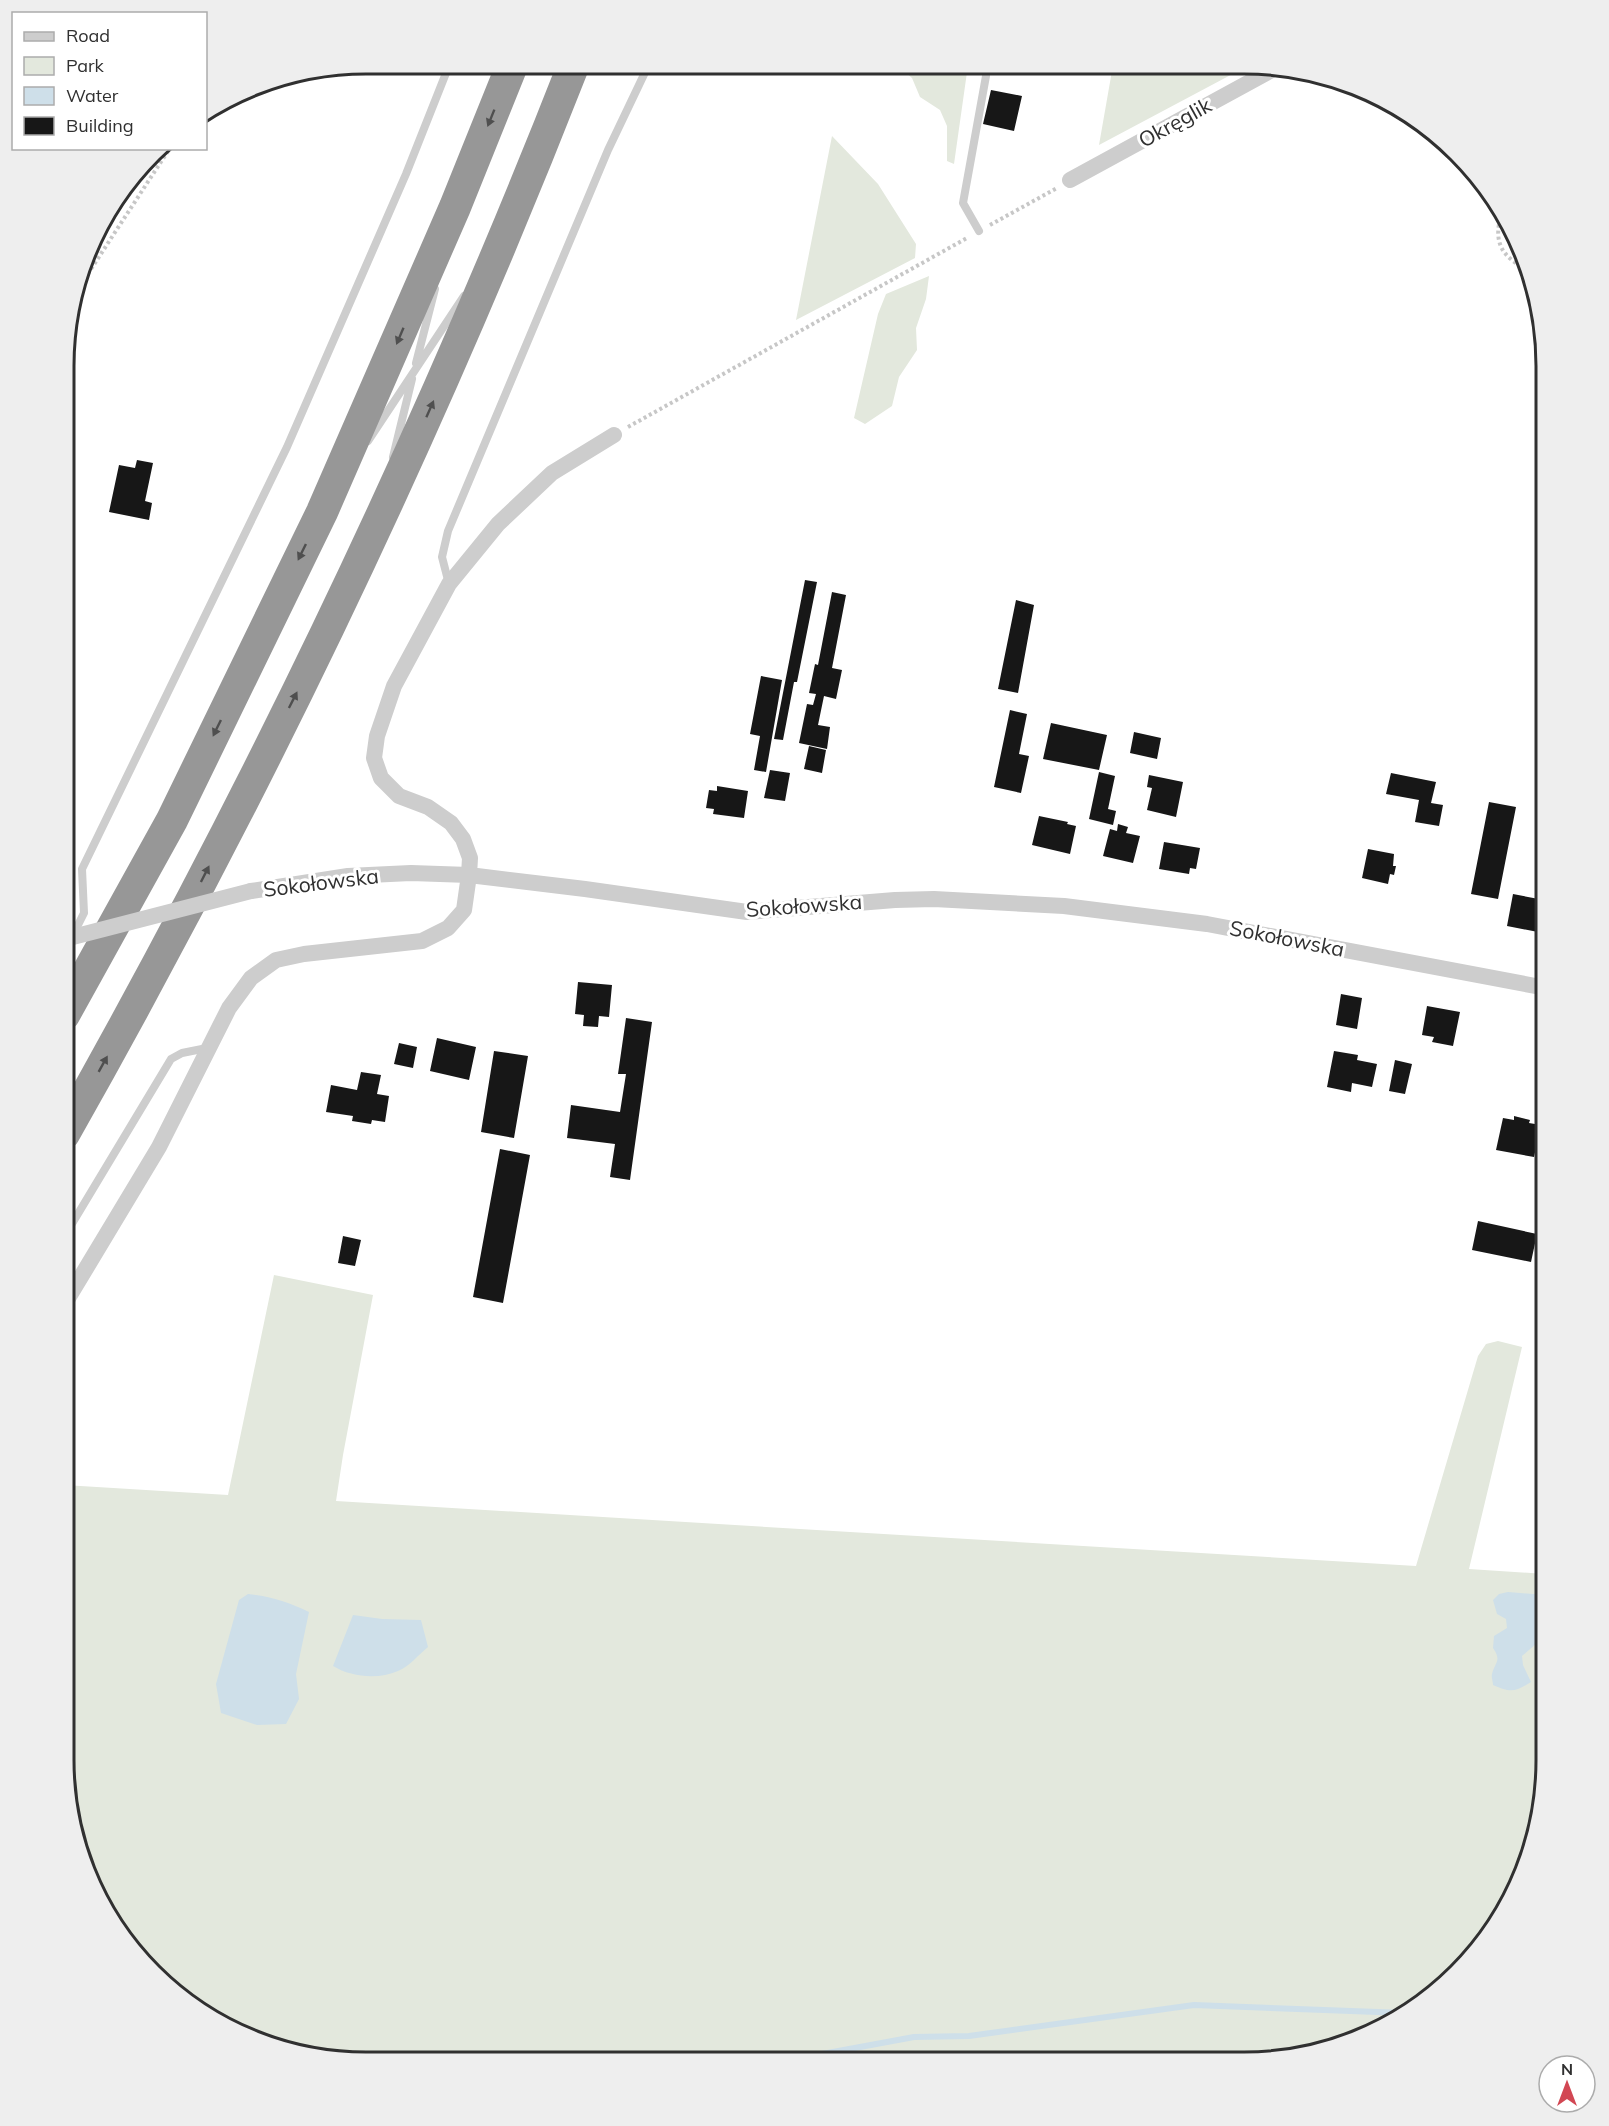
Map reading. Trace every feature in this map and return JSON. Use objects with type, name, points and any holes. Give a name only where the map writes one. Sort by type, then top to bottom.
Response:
[{"type":"highway","points":[[74,997],[172,820],[322,512],[455,207],[509,74]]},
{"type":"highway","points":[[74,1116],[182,919],[313,661],[374,533],[508,228],[570,74]]},
{"type":"street","name":"Okręglik","points":[[1070,180],[1264,74]]},
{"type":"street","points":[[74,1277],[159,1147],[229,1008],[251,978],[276,960],[304,954],[422,941],[448,928],[464,910],[470,858],[463,839],[452,823],[428,807],[399,796],[381,778],[374,758],[377,736],[394,686],[449,584],[498,524],[552,473],[614,435]]},
{"type":"street","name":"Sokołowska","points":[[74,936],[251,891],[348,876],[411,873],[469,875],[747,912],[934,899],[1064,906],[1207,924],[1536,986]]},
{"type":"lane","points":[[74,933],[84,913],[82,869],[287,447],[406,174],[446,74]]},
{"type":"lane","points":[[449,584],[442,557],[448,531],[608,150],[644,74]]},
{"type":"lane","points":[[979,231],[963,203],[986,76]]},
{"type":"lane","points":[[442,262],[455,207]]},
{"type":"lane","points":[[477,276],[508,228]]},
{"type":"lane","points":[[391,464],[436,284]]},
{"type":"lane","points":[[361,452],[471,285]]},
{"type":"lane","points":[[322,512],[355,462]]},
{"type":"lane","points":[[374,533],[388,476]]},
{"type":"lane","points":[[74,1220],[171,1059],[182,1053],[209,1048]]},
{"type":"path","points":[[89,272],[169,150]]},
{"type":"path","points":[[614,435],[1070,180]]},
{"type":"path","points":[[1498,225],[1500,243],[1509,258],[1516,262]]},
{"type":"green space","points":[[907,74],[967,74],[954,164],[947,161],[947,126],[940,110],[920,97],[912,78]]},
{"type":"green space","points":[[1111,74],[1232,74],[1099,145]]},
{"type":"green space","points":[[832,136],[878,184],[916,244],[915,258],[796,320]]},
{"type":"green space","points":[[929,276],[926,299],[916,328],[917,350],[899,377],[892,406],[865,424],[854,418],[878,314],[886,294]]},
{"type":"green space","points":[[274,1275],[373,1295],[336,1501],[1416,1566],[1478,1356],[1486,1344],[1498,1341],[1522,1347],[1469,1569],[1536,1573],[1536,1760],[1533,1798],[1526,1836],[1513,1872],[1496,1906],[1475,1938],[1450,1967],[1421,1992],[1389,2013],[1337,2037],[1300,2047],[1262,2052],[347,2052],[290,2043],[254,2030],[203,2003],[173,1980],[146,1953],[123,1923],[96,1872],[83,1836],[76,1798],[74,1779],[74,1486],[228,1495]]},
{"type":"water","points":[[1508,1592],[1536,1594],[1536,1644],[1522,1656],[1523,1665],[1531,1682],[1513,1690],[1493,1685],[1493,1670],[1497,1661],[1493,1648],[1494,1636],[1507,1628],[1506,1619],[1497,1614],[1493,1600],[1499,1594]]},
{"type":"water","points":[[248,1594],[279,1600],[309,1612],[296,1674],[299,1699],[286,1724],[257,1725],[221,1713],[216,1684],[239,1600]]},
{"type":"water","points":[[353,1615],[382,1619],[421,1620],[428,1647],[406,1667],[390,1674],[365,1676],[340,1670],[333,1666]]},
{"type":"building","points":[[991,90],[1022,96],[1014,131],[983,124]]},
{"type":"building","points":[[137,460],[153,463],[145,501],[152,503],[149,520],[109,512],[119,465],[135,468]]},
{"type":"building","points":[[805,580],[817,582],[783,740],[774,739]]},
{"type":"building","points":[[832,592],[846,595],[832,668],[842,670],[836,699],[824,696],[818,725],[830,727],[827,749],[799,743],[807,704],[813,705],[816,694],[809,693],[815,664],[818,665]]},
{"type":"building","points":[[1016,600],[1034,605],[1018,693],[998,689]]},
{"type":"building","points":[[761,676],[782,680],[766,772],[754,770],[760,736],[750,734]]},
{"type":"building","points":[[1010,710],[1027,714],[1019,754],[1029,756],[1021,793],[994,787]]},
{"type":"building","points":[[1051,723],[1107,735],[1099,770],[1043,759]]},
{"type":"building","points":[[1134,732],[1161,738],[1157,759],[1130,753]]},
{"type":"building","points":[[809,746],[826,750],[822,773],[804,769]]},
{"type":"building","points":[[770,770],[790,773],[785,801],[764,798]]},
{"type":"building","points":[[1099,772],[1115,776],[1108,809],[1116,811],[1113,825],[1089,819]]},
{"type":"building","points":[[1391,773],[1436,782],[1431,803],[1443,805],[1439,826],[1415,822],[1419,800],[1386,794]]},
{"type":"building","points":[[1149,775],[1183,782],[1176,817],[1147,810],[1152,788],[1147,787]]},
{"type":"building","points":[[717,786],[748,791],[744,818],[713,814],[714,809],[706,808],[709,790],[717,791]]},
{"type":"building","points":[[1489,802],[1516,807],[1498,899],[1471,894]]},
{"type":"building","points":[[1039,816],[1076,826],[1070,854],[1032,845]]},
{"type":"building","points":[[1118,824],[1128,827],[1126,833],[1140,836],[1133,863],[1103,856],[1110,829],[1117,831]]},
{"type":"building","points":[[1164,842],[1200,848],[1196,869],[1190,868],[1189,874],[1159,869]]},
{"type":"building","points":[[1368,849],[1394,854],[1393,866],[1396,866],[1394,875],[1390,874],[1388,884],[1362,878]]},
{"type":"building","points":[[1513,894],[1536,898],[1536,932],[1507,926]]},
{"type":"building","points":[[578,982],[612,985],[609,1017],[599,1016],[598,1027],[583,1026],[584,1015],[575,1014]]},
{"type":"building","points":[[1341,994],[1362,998],[1357,1029],[1336,1025]]},
{"type":"building","points":[[1427,1006],[1460,1012],[1453,1046],[1432,1042],[1434,1037],[1422,1035]]},
{"type":"building","points":[[626,1018],[652,1022],[630,1180],[610,1177],[615,1144],[567,1138],[571,1105],[620,1112],[626,1074],[618,1074]]},
{"type":"building","points":[[437,1038],[476,1047],[469,1080],[430,1071]]},
{"type":"building","points":[[399,1043],[417,1047],[413,1068],[394,1064]]},
{"type":"building","points":[[494,1051],[528,1056],[514,1138],[481,1132]]},
{"type":"building","points":[[1334,1051],[1358,1055],[1357,1060],[1377,1064],[1372,1087],[1352,1083],[1351,1092],[1327,1087]]},
{"type":"building","points":[[1395,1060],[1412,1064],[1405,1094],[1389,1091]]},
{"type":"building","points":[[361,1072],[381,1075],[377,1094],[389,1096],[385,1122],[372,1120],[371,1124],[352,1121],[353,1116],[326,1112],[331,1085],[357,1090]]},
{"type":"building","points":[[1514,1116],[1530,1120],[1529,1123],[1536,1124],[1534,1157],[1496,1150],[1503,1118],[1514,1120]]},
{"type":"building","points":[[500,1149],[530,1155],[503,1303],[473,1297]]},
{"type":"building","points":[[1478,1221],[1536,1234],[1531,1262],[1472,1250]]},
{"type":"building","points":[[343,1236],[361,1240],[355,1266],[338,1263]]},
{"type":"waterway","points":[[833,2052],[914,2037],[969,2036],[1194,2005],[1390,2012]]}]
